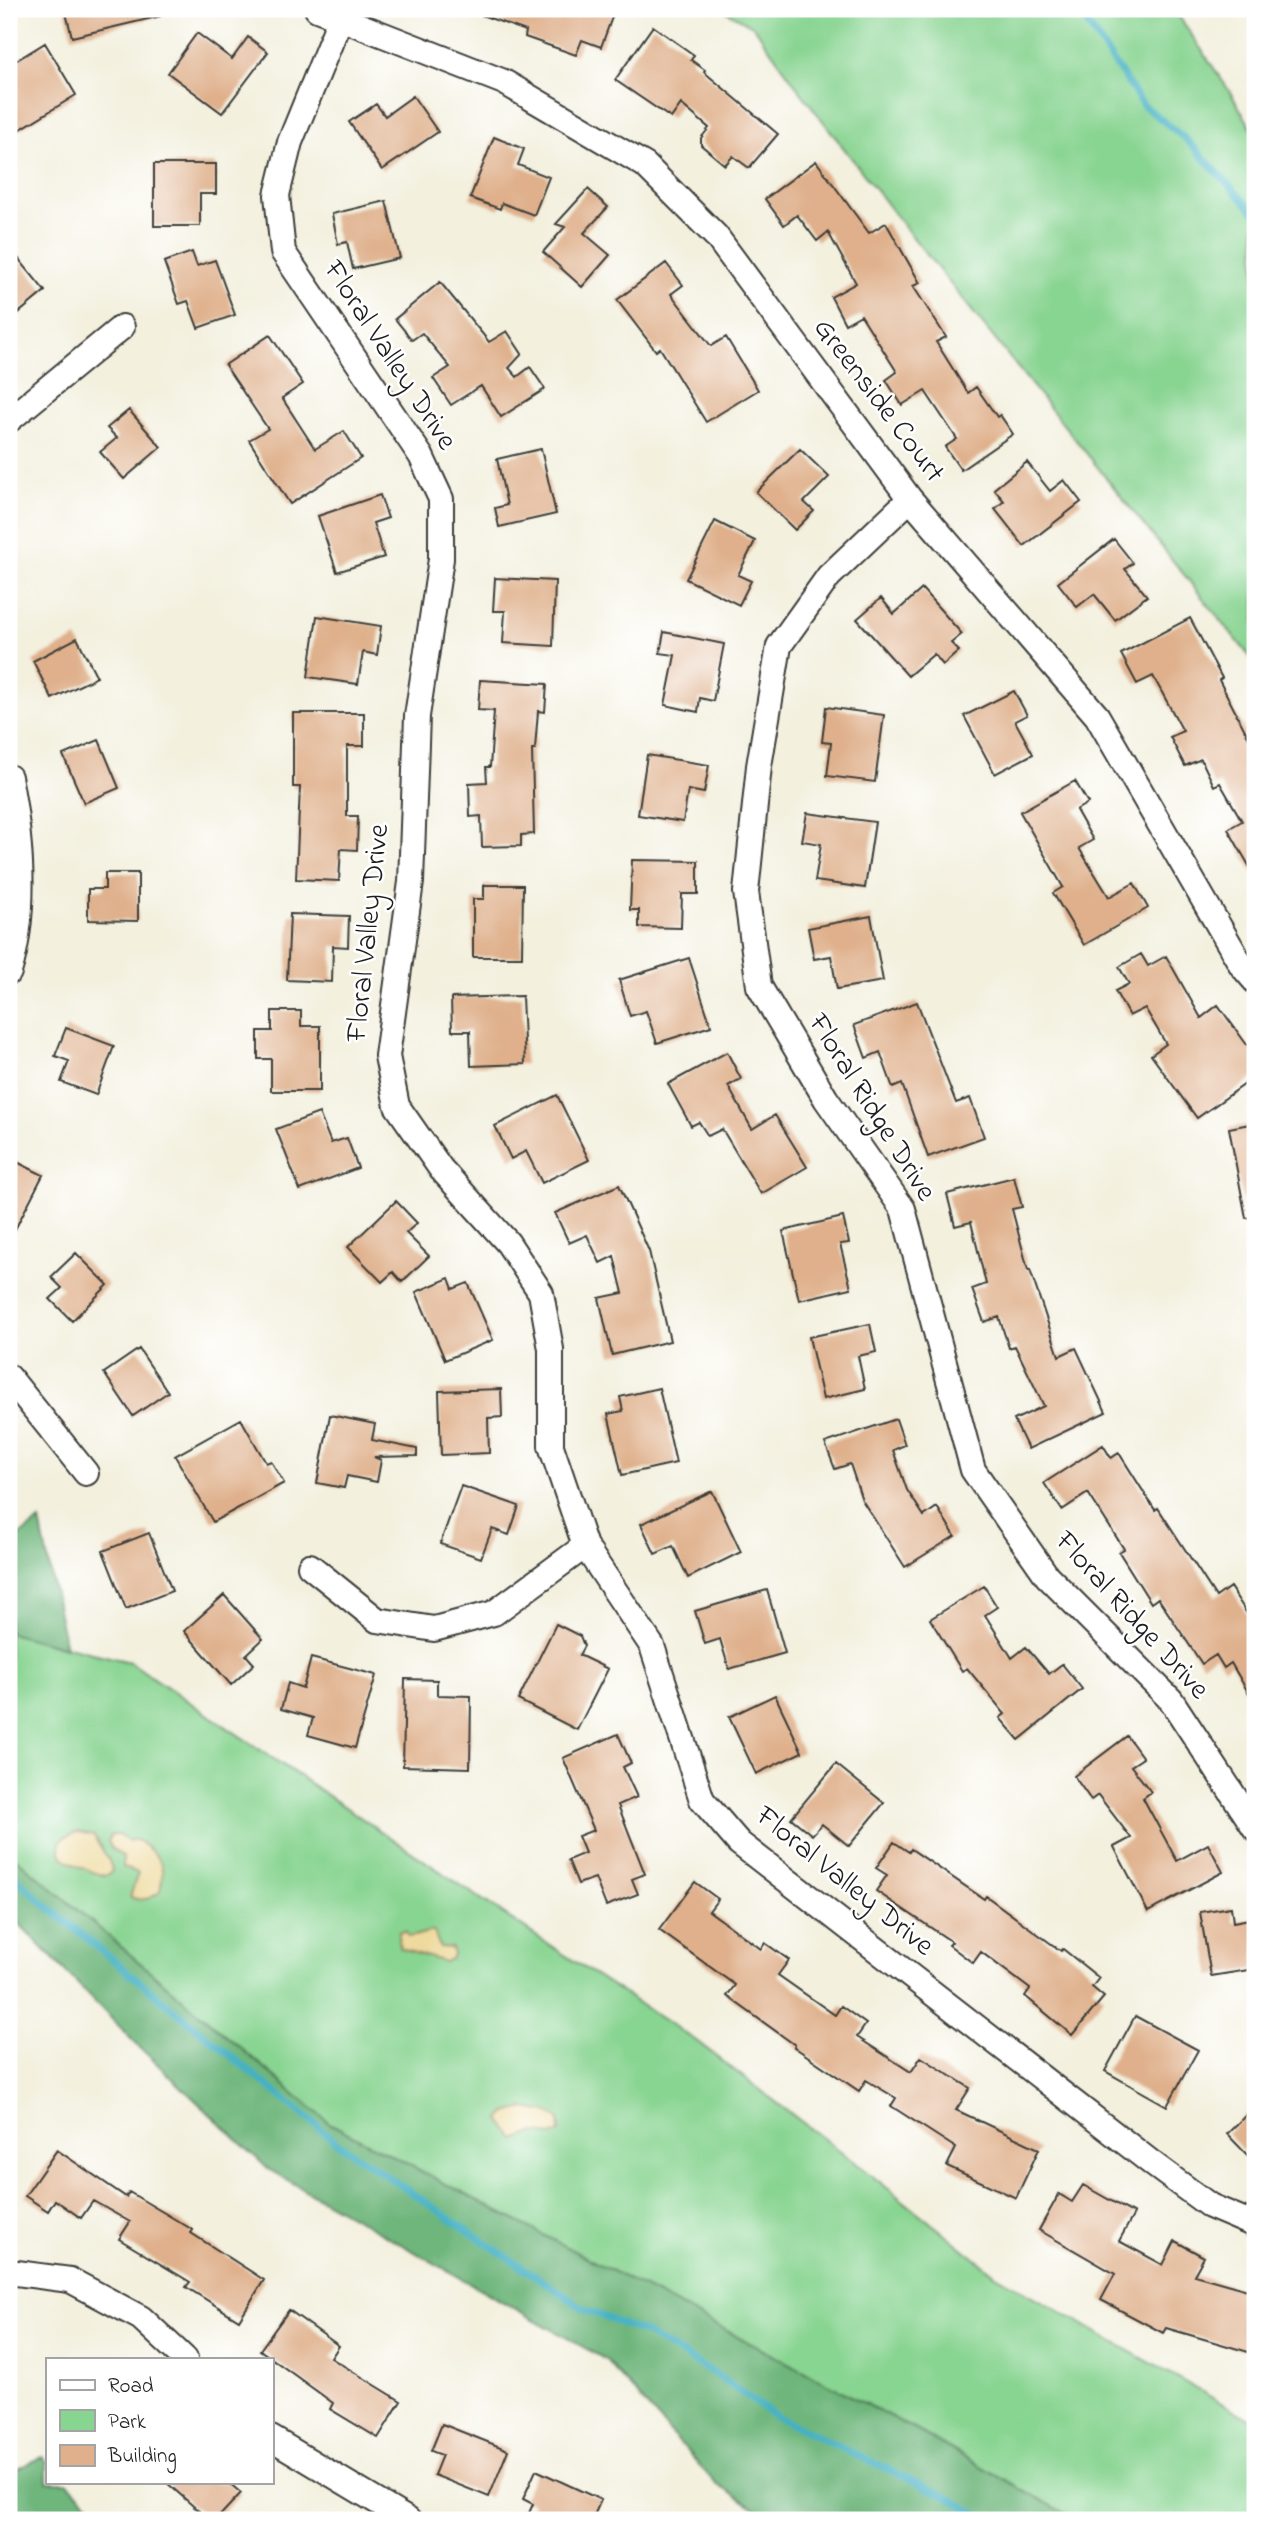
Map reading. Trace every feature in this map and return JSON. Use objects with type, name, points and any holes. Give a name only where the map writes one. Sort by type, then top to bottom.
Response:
[{"type":"street","name":"Greenside Court","points":[[317,9],[504,82],[645,165],[716,236],[910,499],[1097,716],[1242,966],[1255,981]]},
{"type":"street","name":"Floral Valley Drive","points":[[340,19],[290,142],[276,195],[283,252],[421,456],[440,499],[440,559],[417,716],[411,882],[387,1056],[397,1106],[440,1169],[508,1242],[541,1293],[551,1349],[551,1446],[585,1546],[652,1646],[702,1800],[739,1843],[1162,2171],[1210,2206],[1255,2225]]},
{"type":"street","points":[[9,420],[122,327]]},
{"type":"street","name":"Floral Ridge Drive","points":[[910,499],[829,576],[779,646],[759,766],[746,892],[759,986],[826,1099],[903,1209],[973,1469],[1047,1576],[1171,1700],[1255,1828]]},
{"type":"street","points":[[9,777],[21,862],[15,953],[9,972]]},
{"type":"street","points":[[9,1377],[86,1473]]},
{"type":"street","points":[[310,1566],[377,1620],[434,1629],[494,1613],[585,1546]]},
{"type":"street","points":[[9,2272],[71,2280],[141,2318],[184,2358]]},
{"type":"street","points":[[273,2439],[408,2520]]},
{"type":"green space","points":[[722,9],[1174,9],[1255,134],[1255,663],[895,215],[754,27]]},
{"type":"green space","points":[[40,1521],[66,1648],[9,1633],[9,1543]]},
{"type":"green space","points":[[9,1633],[130,1662],[695,2040],[996,2275],[1255,2422],[1255,2520],[1077,2520],[916,2430],[329,2123],[9,1852]]},
{"type":"green space","points":[[9,1852],[329,2123],[916,2430],[1077,2520],[775,2520],[716,2484],[606,2360],[268,2169],[135,2043],[9,1913]]},
{"type":"green space","points":[[42,2457],[46,2461],[46,2484],[69,2484],[107,2520],[9,2520],[9,2473]]},
{"type":"sand","points":[[78,1832],[94,1835],[112,1872],[105,1876],[80,1867],[64,1857],[60,1851],[60,1842],[64,1837]]},
{"type":"sand","points":[[111,1835],[118,1835],[128,1841],[138,1841],[157,1857],[162,1867],[160,1892],[145,1899],[130,1897],[138,1873],[123,1867],[123,1857],[112,1849],[108,1841]]},
{"type":"sand","points":[[406,1931],[408,1936],[434,1932],[440,1947],[452,1948],[451,1959],[445,1962],[401,1949],[398,1942],[399,1932]]},
{"type":"sand","points":[[525,2108],[548,2112],[559,2119],[560,2132],[553,2135],[534,2133],[515,2140],[500,2119],[506,2113]]},
{"type":"building","points":[[65,9],[160,9],[161,16],[72,37]]},
{"type":"building","points":[[615,9],[601,47],[582,40],[576,55],[525,37],[526,31],[470,11]]},
{"type":"building","points":[[653,26],[694,55],[691,60],[778,134],[749,168],[733,156],[725,165],[701,145],[701,138],[709,128],[681,104],[671,118],[615,80]]},
{"type":"building","points":[[197,33],[232,59],[248,37],[268,52],[222,113],[168,73]]},
{"type":"building","points":[[45,43],[76,95],[19,130],[9,112],[9,65]]},
{"type":"building","points":[[413,96],[438,132],[382,170],[349,122],[376,104],[385,116]]},
{"type":"building","points":[[494,137],[524,149],[518,165],[549,177],[534,215],[502,203],[500,209],[470,198]]},
{"type":"building","points":[[816,161],[869,233],[886,223],[920,283],[913,286],[946,337],[936,342],[968,393],[976,387],[1013,434],[961,470],[945,447],[957,439],[925,391],[902,405],[886,380],[897,372],[861,315],[845,324],[831,297],[856,283],[828,232],[817,241],[797,215],[784,225],[765,199]]},
{"type":"building","points":[[154,164],[216,164],[216,194],[200,194],[200,226],[154,226]]},
{"type":"building","points":[[588,189],[608,207],[584,233],[610,255],[582,287],[543,252],[565,227],[556,224]]},
{"type":"building","points":[[386,201],[400,258],[353,269],[347,242],[338,244],[332,214]]},
{"type":"building","points":[[9,247],[45,291],[9,321]]},
{"type":"building","points":[[192,252],[197,266],[215,260],[235,315],[198,328],[188,301],[179,304],[164,262]]},
{"type":"building","points":[[666,263],[683,285],[671,294],[711,346],[726,337],[758,390],[706,422],[660,348],[656,351],[617,300]]},
{"type":"building","points":[[440,282],[489,342],[507,331],[522,354],[509,368],[517,377],[530,367],[545,389],[501,417],[481,386],[451,405],[433,378],[450,367],[422,333],[412,340],[395,319]]},
{"type":"building","points":[[270,335],[303,384],[282,398],[315,449],[344,431],[361,458],[290,504],[249,440],[268,429],[225,365]]},
{"type":"building","points":[[129,410],[161,447],[124,479],[100,452],[117,438],[107,428]]},
{"type":"building","points":[[541,449],[556,514],[499,527],[495,508],[507,505],[497,459]]},
{"type":"building","points":[[800,449],[829,477],[804,502],[814,511],[795,530],[756,492]]},
{"type":"building","points":[[1027,462],[1050,491],[1064,480],[1081,502],[1024,546],[995,509],[1004,501],[994,489]]},
{"type":"building","points":[[380,495],[388,518],[373,523],[384,557],[337,572],[318,516]]},
{"type":"building","points":[[715,521],[755,541],[738,575],[751,581],[739,605],[686,579]]},
{"type":"building","points":[[1114,539],[1133,563],[1125,569],[1147,596],[1115,620],[1094,594],[1077,607],[1058,583]]},
{"type":"building","points":[[495,578],[555,581],[553,646],[503,643],[505,611],[493,611]]},
{"type":"building","points":[[922,589],[962,634],[951,643],[959,651],[943,665],[934,654],[908,676],[857,619],[881,598],[894,614]]},
{"type":"building","points":[[317,616],[381,626],[377,655],[363,652],[358,684],[308,677]]},
{"type":"building","points":[[1190,618],[1222,678],[1219,680],[1255,750],[1255,876],[1228,829],[1242,821],[1220,783],[1214,786],[1201,759],[1185,766],[1170,737],[1183,731],[1153,676],[1137,684],[1121,654]]},
{"type":"building","points":[[664,632],[724,644],[713,701],[700,698],[698,712],[665,705],[675,655],[660,653]]},
{"type":"building","points":[[77,638],[97,677],[52,699],[33,661]]},
{"type":"building","points":[[480,680],[547,684],[545,712],[538,711],[535,749],[532,749],[534,834],[521,835],[521,846],[482,847],[481,816],[470,817],[469,783],[487,782],[486,767],[490,767],[494,711],[478,710]]},
{"type":"building","points":[[1014,691],[1027,715],[1015,721],[1033,754],[995,774],[964,716]]},
{"type":"building","points":[[826,707],[884,715],[875,782],[827,776],[831,743],[822,742]]},
{"type":"building","points":[[293,713],[364,713],[364,746],[347,746],[347,816],[358,816],[357,850],[341,849],[339,881],[296,879],[300,787],[293,787]]},
{"type":"building","points":[[99,740],[119,788],[84,803],[63,755]]},
{"type":"building","points":[[647,755],[709,765],[704,793],[688,790],[683,822],[638,815]]},
{"type":"building","points":[[1075,781],[1088,803],[1076,810],[1093,840],[1079,848],[1109,897],[1134,883],[1148,908],[1084,945],[1053,893],[1063,887],[1020,812]]},
{"type":"building","points":[[807,813],[875,822],[865,888],[815,881],[821,844],[802,841]]},
{"type":"building","points":[[632,860],[698,861],[698,894],[682,894],[681,928],[639,927],[639,910],[630,910]]},
{"type":"building","points":[[105,873],[138,873],[138,921],[88,920],[88,889],[105,889]]},
{"type":"building","points":[[484,885],[523,885],[522,957],[473,957],[473,899],[484,899]]},
{"type":"building","points":[[290,914],[349,916],[348,947],[333,946],[332,982],[287,980]]},
{"type":"building","points":[[871,916],[883,981],[837,989],[831,956],[814,959],[808,928]]},
{"type":"building","points":[[1141,954],[1148,966],[1166,956],[1201,1018],[1218,1005],[1255,1056],[1255,1077],[1197,1118],[1151,1055],[1166,1044],[1145,1008],[1129,1016],[1115,991],[1129,984],[1119,967]]},
{"type":"building","points":[[689,958],[711,1026],[657,1043],[646,1011],[630,1016],[619,980]]},
{"type":"building","points":[[522,996],[525,1064],[471,1066],[470,1031],[452,1031],[451,998]]},
{"type":"building","points":[[917,1002],[956,1103],[970,1098],[984,1137],[928,1157],[902,1084],[893,1088],[880,1052],[866,1058],[854,1025]]},
{"type":"building","points":[[272,1011],[301,1011],[301,1026],[320,1026],[320,1091],[271,1091],[271,1059],[258,1059],[258,1031],[272,1031]]},
{"type":"building","points":[[66,1028],[114,1046],[96,1095],[61,1082],[69,1061],[55,1056]]},
{"type":"building","points":[[727,1052],[741,1079],[728,1086],[752,1129],[775,1115],[807,1167],[761,1194],[722,1129],[708,1136],[699,1122],[691,1126],[668,1084]]},
{"type":"building","points":[[557,1095],[589,1160],[542,1183],[526,1151],[511,1159],[495,1126]]},
{"type":"building","points":[[319,1113],[331,1143],[347,1138],[358,1168],[300,1190],[276,1129]]},
{"type":"building","points":[[1255,1123],[1255,1217],[1246,1218],[1229,1128]]},
{"type":"building","points":[[9,1158],[43,1175],[9,1241]]},
{"type":"building","points":[[1014,1177],[1022,1207],[1012,1209],[1028,1270],[1059,1356],[1076,1348],[1106,1412],[1028,1449],[1014,1420],[1044,1406],[1015,1346],[1009,1348],[999,1317],[984,1322],[972,1289],[986,1284],[971,1222],[955,1226],[947,1194]]},
{"type":"building","points":[[619,1185],[649,1251],[670,1341],[612,1355],[599,1298],[623,1293],[614,1256],[600,1263],[587,1235],[569,1243],[555,1213]]},
{"type":"building","points":[[396,1201],[417,1223],[406,1233],[429,1256],[402,1282],[393,1272],[382,1282],[348,1247]]},
{"type":"building","points":[[843,1217],[849,1243],[840,1244],[851,1288],[799,1300],[783,1231]]},
{"type":"building","points":[[76,1253],[108,1285],[72,1321],[50,1299],[62,1288],[51,1277]]},
{"type":"building","points":[[449,1278],[453,1289],[468,1283],[493,1340],[445,1360],[416,1292]]},
{"type":"building","points":[[870,1324],[876,1352],[858,1356],[865,1389],[823,1399],[809,1337]]},
{"type":"building","points":[[139,1349],[168,1392],[133,1416],[104,1373]]},
{"type":"building","points":[[659,1388],[676,1463],[622,1475],[608,1414],[623,1411],[620,1397]]},
{"type":"building","points":[[501,1389],[502,1417],[488,1418],[489,1453],[441,1455],[439,1391]]},
{"type":"building","points":[[330,1415],[375,1424],[372,1440],[417,1449],[417,1456],[374,1457],[381,1460],[377,1482],[347,1476],[344,1488],[317,1483]]},
{"type":"building","points":[[241,1419],[266,1463],[271,1461],[284,1483],[213,1522],[175,1456]]},
{"type":"building","points":[[896,1419],[905,1445],[893,1450],[907,1490],[924,1516],[937,1507],[955,1536],[905,1567],[862,1500],[850,1464],[835,1469],[825,1443]]},
{"type":"building","points":[[1103,1445],[1111,1458],[1119,1453],[1216,1597],[1230,1587],[1255,1626],[1255,1704],[1231,1663],[1224,1668],[1216,1655],[1202,1664],[1158,1598],[1151,1603],[1119,1552],[1124,1549],[1088,1493],[1062,1510],[1044,1483]]},
{"type":"building","points":[[461,1486],[519,1506],[509,1535],[492,1529],[481,1558],[440,1544]]},
{"type":"building","points":[[712,1491],[741,1552],[688,1578],[673,1546],[655,1554],[641,1524]]},
{"type":"building","points":[[149,1533],[172,1591],[126,1609],[103,1551]]},
{"type":"building","points":[[984,1586],[997,1607],[985,1615],[1012,1658],[1026,1647],[1049,1674],[1062,1664],[1082,1689],[1019,1740],[1000,1718],[1005,1714],[967,1668],[962,1671],[930,1619]]},
{"type":"building","points":[[767,1590],[785,1653],[729,1669],[720,1639],[705,1644],[695,1611]]},
{"type":"building","points":[[224,1595],[263,1639],[246,1655],[254,1664],[231,1685],[184,1631]]},
{"type":"building","points":[[556,1624],[580,1636],[584,1646],[579,1655],[608,1669],[577,1730],[518,1700]]},
{"type":"building","points":[[311,1658],[376,1675],[355,1748],[308,1735],[313,1718],[281,1709],[288,1683],[303,1688]]},
{"type":"building","points":[[405,1679],[437,1680],[437,1695],[471,1696],[470,1768],[403,1766]]},
{"type":"building","points":[[775,1695],[802,1752],[756,1774],[729,1717]]},
{"type":"building","points":[[618,1734],[631,1763],[623,1767],[637,1797],[618,1805],[645,1874],[632,1879],[638,1894],[606,1906],[595,1878],[578,1884],[568,1860],[585,1853],[578,1836],[594,1830],[563,1758]]},
{"type":"building","points":[[1127,1736],[1143,1758],[1131,1766],[1151,1792],[1143,1798],[1177,1861],[1208,1844],[1223,1872],[1148,1912],[1114,1847],[1131,1838],[1098,1795],[1091,1800],[1074,1776]]},
{"type":"building","points":[[836,1764],[884,1803],[849,1846],[822,1824],[812,1835],[791,1818]]},
{"type":"building","points":[[894,1842],[909,1852],[911,1849],[984,1899],[986,1896],[1061,1951],[1063,1949],[1099,1978],[1092,1987],[1104,1997],[1072,2035],[1025,1996],[1030,1989],[981,1952],[973,1963],[949,1945],[952,1942],[876,1891],[887,1875],[876,1868]]},
{"type":"building","points":[[695,1882],[718,1899],[709,1911],[761,1949],[765,1943],[789,1960],[778,1975],[835,2015],[841,2006],[866,2024],[857,2037],[911,2072],[921,2057],[970,2088],[956,2110],[1039,2149],[1016,2198],[947,2166],[956,2148],[891,2106],[896,2098],[866,2080],[859,2091],[794,2047],[795,2045],[727,1996],[735,1985],[659,1930]]},
{"type":"building","points":[[1231,1907],[1233,1922],[1255,1918],[1255,1969],[1211,1976],[1200,1912]]},
{"type":"building","points":[[1135,2016],[1198,2050],[1167,2106],[1105,2071]]},
{"type":"building","points":[[1255,2106],[1255,2163],[1227,2134]]},
{"type":"building","points":[[57,2150],[126,2197],[129,2192],[193,2230],[191,2233],[264,2280],[239,2320],[186,2287],[190,2282],[119,2239],[130,2222],[93,2201],[81,2218],[55,2200],[48,2211],[25,2196]]},
{"type":"building","points":[[1083,2185],[1134,2214],[1119,2241],[1163,2265],[1175,2241],[1204,2257],[1194,2275],[1255,2292],[1255,2354],[1166,2328],[1163,2333],[1101,2300],[1115,2274],[1039,2230],[1059,2194],[1072,2202]]},
{"type":"building","points":[[289,2310],[339,2346],[331,2358],[401,2401],[378,2438],[330,2409],[333,2403],[260,2350]]},
{"type":"building","points":[[442,2424],[508,2450],[489,2497],[434,2475],[442,2455],[431,2451]]},
{"type":"building","points":[[536,2470],[601,2500],[592,2520],[526,2520],[533,2504],[523,2499]]},
{"type":"building","points":[[168,2484],[230,2484],[241,2493],[216,2520],[209,2520]]},
{"type":"waterway","points":[[1077,9],[1143,105],[1187,140],[1255,213]]},
{"type":"waterway","points":[[9,1871],[42,1902],[339,2144],[586,2310],[645,2333],[707,2369],[775,2416],[947,2497],[989,2520]]}]
